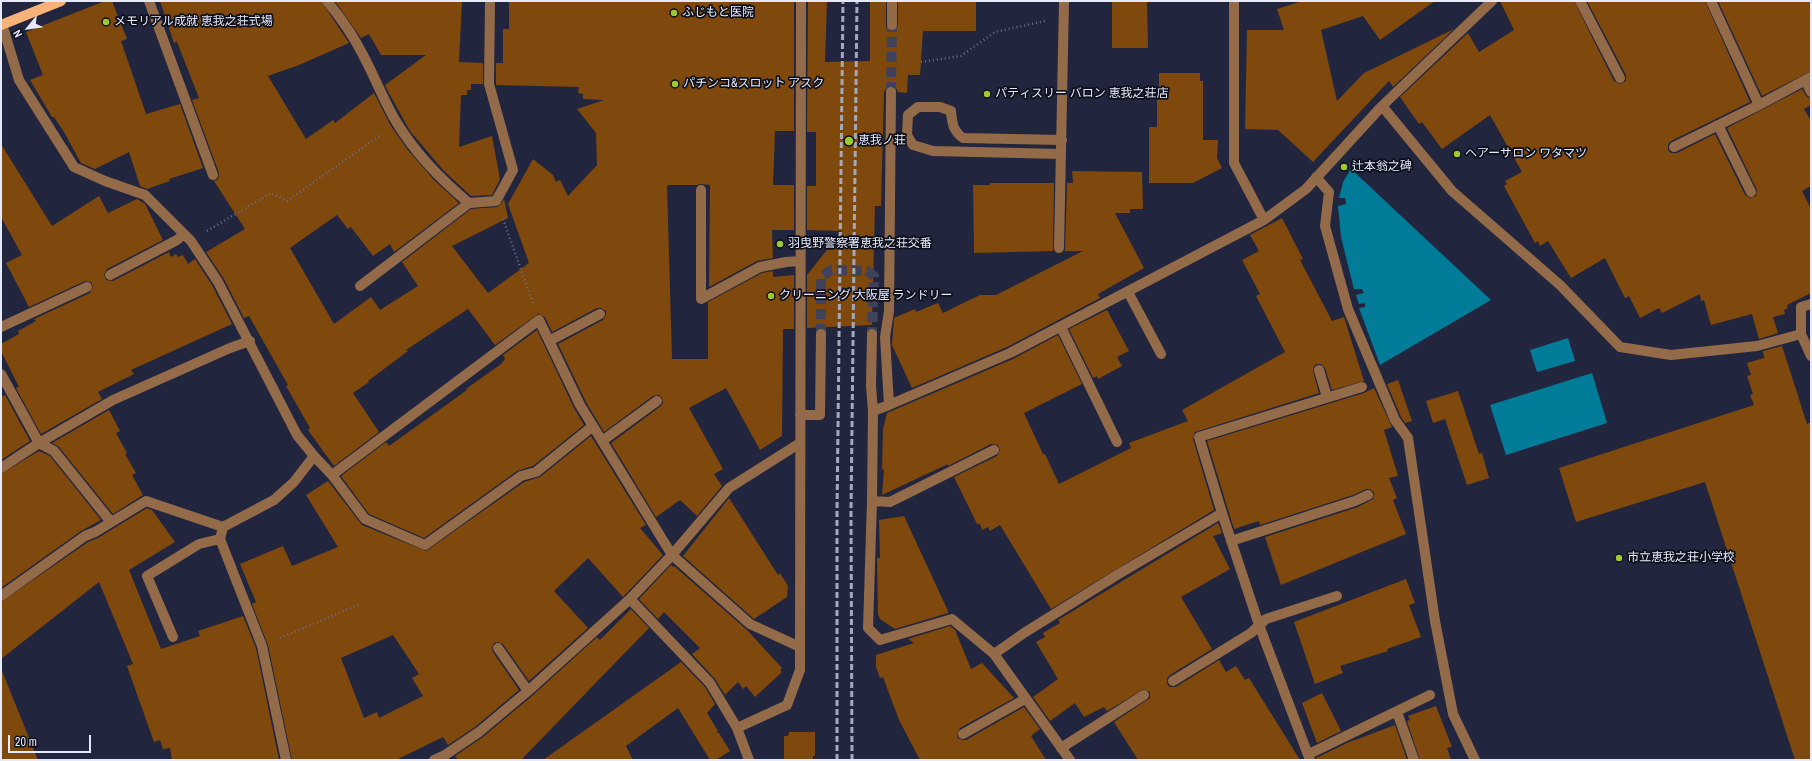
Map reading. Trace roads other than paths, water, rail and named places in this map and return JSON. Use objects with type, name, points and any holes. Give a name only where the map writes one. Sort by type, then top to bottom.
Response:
[{"type":"main road","points":[[1,25],[61,1]]},
{"type":"street","points":[[149,1],[213,175]]},
{"type":"street","points":[[327,1],[345,23],[362,53],[397,123],[419,154],[450,187],[469,203]]},
{"type":"street","points":[[360,286],[469,203],[496,201],[514,170],[489,84],[490,1]]},
{"type":"street","points":[[737,728],[787,705],[800,670],[801,1]]},
{"type":"street","points":[[892,1],[892,25]]},
{"type":"street","points":[[1059,248],[1064,1]]},
{"type":"street","points":[[1234,1],[1234,163],[1264,220]]},
{"type":"street","points":[[873,411],[1010,353],[1264,220],[1306,189],[1382,106],[1492,1]]},
{"type":"street","points":[[1580,1],[1620,78]]},
{"type":"street","points":[[1711,1],[1758,105]]},
{"type":"street","points":[[1,25],[19,80],[74,167],[105,181],[144,195],[188,238],[218,282],[250,341],[297,435],[332,475],[365,520],[425,545],[521,476],[536,472],[593,426]]},
{"type":"street","points":[[1674,147],[1808,78],[1811,92]]},
{"type":"street","points":[[889,405],[885,337],[889,311],[891,92]]},
{"type":"street","points":[[1382,106],[1452,191],[1560,285],[1620,347],[1671,355],[1757,346],[1801,334]]},
{"type":"street","points":[[1061,154],[933,151],[913,145],[908,135],[908,114],[918,107],[940,107],[951,111],[952,124],[956,133],[963,138],[1062,140]]},
{"type":"street","points":[[1718,125],[1751,192]]},
{"type":"street","points":[[1316,177],[1329,192],[1325,226],[1348,309],[1395,420],[1408,438],[1434,621],[1453,714],[1475,760]]},
{"type":"street","points":[[701,190],[701,299],[760,268],[786,262],[800,261]]},
{"type":"street","points":[[110,275],[177,240],[188,238]]},
{"type":"street","points":[[1,328],[87,287]]},
{"type":"street","points":[[1128,292],[1161,354]]},
{"type":"street","points":[[1811,304],[1801,307],[1801,334],[1811,356]]},
{"type":"street","points":[[549,341],[600,314]]},
{"type":"street","points":[[332,475],[539,320],[580,405],[672,555],[750,624],[800,647]]},
{"type":"street","points":[[1061,327],[1117,442]]},
{"type":"street","points":[[800,415],[820,415],[821,334]]},
{"type":"street","points":[[872,334],[872,501],[868,628],[880,640],[952,619],[994,654],[1070,760]]},
{"type":"street","points":[[1,468],[39,443],[113,400],[230,348],[250,341]]},
{"type":"street","points":[[1319,370],[1327,397]]},
{"type":"street","points":[[1,374],[39,443],[54,451],[111,522]]},
{"type":"street","points":[[1362,387],[1199,437],[1258,625],[1309,757],[1430,696]]},
{"type":"street","points":[[602,441],[657,401]]},
{"type":"street","points":[[434,760],[445,755],[479,732],[630,599],[672,555],[729,488],[800,443]]},
{"type":"street","points":[[872,501],[890,502],[994,450]]},
{"type":"street","points":[[1,596],[84,536],[146,501],[223,527],[274,500],[294,482],[314,456]]},
{"type":"street","points":[[1231,541],[1355,501],[1368,495]]},
{"type":"street","points":[[994,654],[1024,633],[1222,513]]},
{"type":"street","points":[[223,527],[220,539],[262,646],[286,760]]},
{"type":"street","points":[[173,637],[147,576],[199,544],[220,539]]},
{"type":"street","points":[[1173,680],[1251,633],[1266,619],[1337,596]]},
{"type":"street","points":[[630,599],[710,682],[737,728],[749,760]]},
{"type":"street","points":[[498,648],[528,690]]},
{"type":"street","points":[[1061,748],[1144,695]]},
{"type":"street","points":[[964,734],[1025,699]]},
{"type":"street","points":[[1397,712],[1414,760]]},
{"type":"water","points":[[1351,169],[1491,300],[1380,365],[1359,308],[1365,307],[1365,303],[1359,304],[1356,295],[1364,293],[1362,289],[1354,289],[1341,237],[1338,206],[1346,204],[1345,198],[1339,198],[1343,182]]},
{"type":"water","points":[[1568,338],[1575,361],[1537,372],[1530,350]]},
{"type":"water","points":[[1592,373],[1607,423],[1506,455],[1490,405]]},
{"type":"tunnel","points":[[891,92],[892,25]]},
{"type":"tunnel","points":[[821,334],[821,277],[831,270],[867,271],[874,276],[872,334]]},
{"type":"railway","points":[[837,760],[837,512],[843,1]]},
{"type":"railway","points":[[852,760],[851,512],[857,1]]},
{"type":"place","name":"ふじもと医院","points":[[674,13]]},
{"type":"place","name":"メモリアル成就 恵我之荘式場","points":[[106,22]]},
{"type":"place","name":"パチンコ&スロット アスク","points":[[675,84]]},
{"type":"place","name":"パティスリー バロン 恵我之荘店","points":[[987,94]]},
{"type":"place","name":"恵我ノ荘","points":[[849,141]]},
{"type":"place","name":"ヘアーサロン ワタマツ","points":[[1457,154]]},
{"type":"place","name":"辻本翁之碑","points":[[1344,167]]},
{"type":"place","name":"羽曳野警察署恵我之荘交番","points":[[780,244]]},
{"type":"place","name":"クリーニング 大阪屋 ランドリー","points":[[771,296]]},
{"type":"place","name":"市立恵我之荘小学校","points":[[1619,558]]}]
